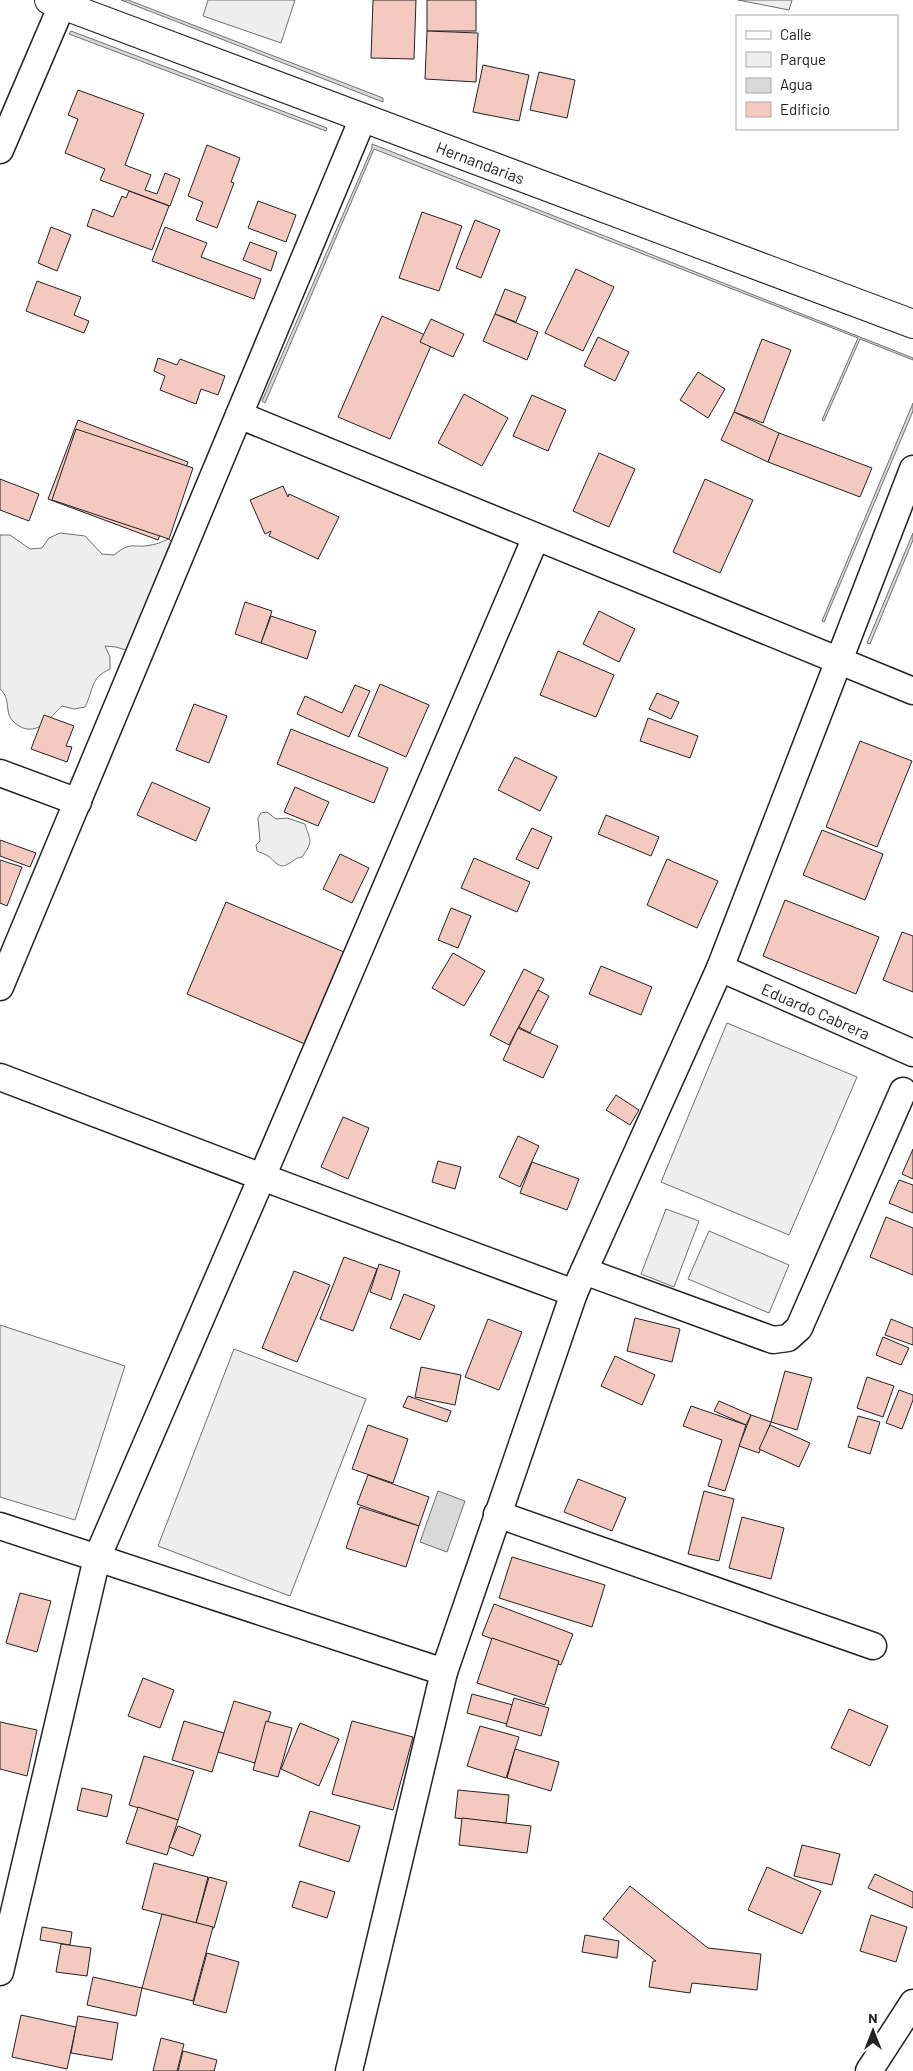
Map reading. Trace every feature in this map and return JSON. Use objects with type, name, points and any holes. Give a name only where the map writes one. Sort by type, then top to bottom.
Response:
[{"type":"street","name":"Hernandarias","points":[[55,2],[913,324]]},
{"type":"street","points":[[0,150],[55,2]]},
{"type":"street","points":[[0,987],[363,118]]},
{"type":"street","points":[[239,415],[913,691]]},
{"type":"street","points":[[349,2071],[444,1672],[497,1514],[579,1282],[720,968],[913,469]]},
{"type":"street","points":[[0,1972],[97,1558],[536,537]]},
{"type":"street","points":[[0,773],[78,802]]},
{"type":"street","name":"Eduardo Cabrera","points":[[720,968],[913,1053]]},
{"type":"street","points":[[0,1077],[262,1177],[579,1282],[773,1340],[788,1338],[799,1328],[903,1091]]},
{"type":"street","points":[[497,1514],[873,1646]]},
{"type":"street","points":[[0,1526],[444,1672]]},
{"type":"street","points":[[869,2071],[913,2002]]},
{"type":"green space","points":[[208,0],[295,0],[281,43],[203,16]]},
{"type":"green space","points":[[738,0],[792,0],[789,10]]},
{"type":"green space","points":[[60,533],[85,536],[102,554],[114,555],[129,546],[154,545],[169,539],[174,544],[126,650],[105,646],[110,657],[110,669],[96,680],[85,707],[74,709],[62,706],[43,724],[32,729],[26,729],[10,718],[7,701],[0,689],[0,535],[10,535],[30,549],[42,548],[49,538]]},
{"type":"green space","points":[[267,812],[276,819],[287,818],[305,824],[310,844],[302,857],[282,866],[267,855],[257,851],[256,845],[260,841],[258,818],[261,813]]},
{"type":"green space","points":[[727,1023],[857,1077],[789,1235],[661,1182]]},
{"type":"green space","points":[[666,1209],[699,1221],[674,1287],[641,1274]]},
{"type":"green space","points":[[709,1231],[789,1265],[769,1313],[688,1279]]},
{"type":"green space","points":[[0,1325],[125,1366],[75,1520],[0,1497]]},
{"type":"green space","points":[[234,1349],[366,1399],[290,1596],[158,1546]]},
{"type":"water","points":[[121,0],[128,0],[383,98],[383,102]]},
{"type":"water","points":[[71,31],[327,128],[326,131],[69,34]]},
{"type":"water","points":[[372,144],[913,358],[913,360],[860,339],[824,421],[822,420],[858,338],[374,149],[265,403],[262,401],[372,148]]},
{"type":"water","points":[[913,403],[913,411],[824,622],[822,621]]},
{"type":"water","points":[[913,533],[913,540],[870,644],[867,643]]},
{"type":"water","points":[[438,1491],[465,1501],[447,1552],[420,1542]]},
{"type":"building","points":[[373,0],[416,0],[414,59],[371,58]]},
{"type":"building","points":[[427,0],[476,0],[476,31],[427,31]]},
{"type":"building","points":[[427,31],[478,33],[476,82],[425,79]]},
{"type":"building","points":[[483,65],[529,75],[519,121],[473,112]]},
{"type":"building","points":[[539,72],[575,80],[567,118],[530,110]]},
{"type":"building","points":[[78,90],[144,114],[125,165],[151,175],[145,190],[157,194],[165,173],[180,179],[170,206],[100,180],[105,169],[65,153],[78,119],[68,115]]},
{"type":"building","points":[[207,145],[240,158],[231,182],[234,183],[217,228],[196,220],[203,202],[188,196]]},
{"type":"building","points":[[129,191],[169,206],[152,250],[87,226],[93,209],[113,217],[122,196],[126,198]]},
{"type":"building","points":[[258,201],[296,215],[286,242],[248,228]]},
{"type":"building","points":[[422,212],[462,226],[439,291],[399,278]]},
{"type":"building","points":[[475,220],[500,230],[481,278],[456,268]]},
{"type":"building","points":[[51,227],[71,235],[57,271],[38,263]]},
{"type":"building","points":[[165,227],[207,243],[201,257],[261,279],[254,299],[152,261]]},
{"type":"building","points":[[250,242],[277,252],[271,271],[243,260]]},
{"type":"building","points":[[576,269],[614,287],[583,351],[545,333]]},
{"type":"building","points":[[37,281],[81,297],[74,315],[89,321],[84,333],[26,311]]},
{"type":"building","points":[[505,289],[526,297],[516,322],[495,314]]},
{"type":"building","points":[[495,314],[538,332],[527,360],[483,341]]},
{"type":"building","points":[[382,316],[434,339],[390,439],[338,417]]},
{"type":"building","points":[[431,319],[464,334],[453,357],[420,342]]},
{"type":"building","points":[[598,337],[629,352],[615,381],[584,366]]},
{"type":"building","points":[[762,339],[791,350],[763,423],[734,412]]},
{"type":"building","points":[[158,358],[177,365],[180,359],[225,376],[218,395],[201,389],[196,404],[160,390],[165,376],[154,371]]},
{"type":"building","points":[[698,372],[725,389],[708,418],[680,400]]},
{"type":"building","points":[[464,394],[508,418],[482,466],[438,443]]},
{"type":"building","points":[[532,395],[566,410],[548,451],[513,436]]},
{"type":"building","points":[[734,412],[781,434],[768,462],[721,440]]},
{"type":"building","points":[[78,420],[188,462],[158,540],[48,499]]},
{"type":"building","points":[[76,429],[193,468],[169,539],[52,500]]},
{"type":"building","points":[[779,433],[872,468],[860,497],[768,462]]},
{"type":"building","points":[[599,453],[635,469],[609,527],[573,511]]},
{"type":"building","points":[[0,479],[39,494],[29,521],[0,510]]},
{"type":"building","points":[[705,479],[753,500],[720,573],[673,552]]},
{"type":"building","points":[[283,486],[288,497],[289,494],[339,517],[318,559],[269,536],[271,531],[265,534],[250,500]]},
{"type":"building","points":[[245,602],[272,611],[261,643],[235,634]]},
{"type":"building","points":[[599,611],[635,629],[619,662],[583,644]]},
{"type":"building","points":[[271,616],[316,631],[307,659],[261,643]]},
{"type":"building","points":[[558,651],[614,675],[596,717],[540,695]]},
{"type":"building","points":[[380,684],[429,705],[406,757],[358,736]]},
{"type":"building","points":[[355,685],[370,691],[349,737],[297,714],[305,696],[342,713]]},
{"type":"building","points":[[657,693],[679,702],[671,719],[649,709]]},
{"type":"building","points":[[194,704],[227,716],[209,763],[176,750]]},
{"type":"building","points":[[44,715],[74,726],[66,746],[72,747],[67,762],[31,749]]},
{"type":"building","points":[[648,718],[698,736],[690,758],[640,741]]},
{"type":"building","points":[[291,729],[388,768],[374,803],[277,764]]},
{"type":"building","points":[[860,741],[912,761],[877,847],[826,827]]},
{"type":"building","points":[[515,757],[557,777],[540,811],[498,790]]},
{"type":"building","points":[[152,782],[210,808],[196,841],[137,815]]},
{"type":"building","points":[[295,787],[329,802],[318,826],[284,812]]},
{"type":"building","points":[[606,815],[659,837],[651,856],[598,834]]},
{"type":"building","points":[[532,828],[552,837],[538,869],[516,859]]},
{"type":"building","points":[[822,830],[883,854],[865,900],[803,875]]},
{"type":"building","points":[[0,840],[36,853],[30,867],[0,856]]},
{"type":"building","points":[[340,854],[369,868],[352,903],[323,889]]},
{"type":"building","points":[[474,858],[530,882],[517,912],[461,888]]},
{"type":"building","points":[[667,859],[718,881],[697,928],[647,905]]},
{"type":"building","points":[[0,860],[22,867],[7,906],[0,903]]},
{"type":"building","points":[[785,900],[879,937],[856,994],[763,956]]},
{"type":"building","points":[[226,902],[344,952],[305,1044],[187,994]]},
{"type":"building","points":[[451,908],[471,916],[458,948],[438,940]]},
{"type":"building","points":[[902,932],[913,936],[913,992],[883,980]]},
{"type":"building","points":[[453,953],[485,971],[464,1006],[432,988]]},
{"type":"building","points":[[601,966],[652,987],[641,1015],[589,994]]},
{"type":"building","points":[[524,969],[544,979],[509,1045],[490,1035]]},
{"type":"building","points":[[538,990],[549,996],[530,1033],[519,1027]]},
{"type":"building","points":[[518,1028],[558,1046],[543,1078],[503,1060]]},
{"type":"building","points":[[616,1095],[639,1110],[630,1125],[606,1110]]},
{"type":"building","points":[[343,1117],[369,1128],[348,1179],[321,1167]]},
{"type":"building","points":[[518,1136],[539,1146],[520,1187],[499,1177]]},
{"type":"building","points":[[913,1149],[913,1179],[902,1174]]},
{"type":"building","points":[[438,1161],[461,1167],[455,1189],[432,1182]]},
{"type":"building","points":[[532,1162],[579,1179],[567,1210],[520,1193]]},
{"type":"building","points":[[899,1180],[913,1185],[913,1213],[889,1203]]},
{"type":"building","points":[[886,1217],[913,1228],[913,1275],[870,1257]]},
{"type":"building","points":[[344,1257],[377,1269],[353,1331],[320,1319]]},
{"type":"building","points":[[379,1264],[400,1271],[391,1300],[370,1292]]},
{"type":"building","points":[[294,1271],[330,1285],[297,1362],[262,1348]]},
{"type":"building","points":[[404,1294],[435,1306],[420,1340],[390,1328]]},
{"type":"building","points":[[635,1318],[680,1329],[672,1362],[627,1351]]},
{"type":"building","points":[[488,1319],[522,1332],[499,1390],[465,1377]]},
{"type":"building","points":[[891,1319],[913,1328],[913,1345],[885,1335]]},
{"type":"building","points":[[883,1337],[909,1348],[901,1365],[876,1355]]},
{"type":"building","points":[[615,1356],[655,1375],[642,1405],[601,1386]]},
{"type":"building","points":[[421,1367],[461,1375],[455,1405],[415,1397]]},
{"type":"building","points":[[785,1371],[812,1378],[797,1430],[771,1422]]},
{"type":"building","points":[[867,1377],[894,1386],[883,1417],[857,1408]]},
{"type":"building","points":[[899,1390],[913,1395],[913,1400],[902,1429],[886,1423]]},
{"type":"building","points":[[408,1396],[451,1411],[447,1422],[403,1407]]},
{"type":"building","points":[[719,1401],[751,1415],[746,1425],[714,1411]]},
{"type":"building","points":[[691,1406],[746,1425],[725,1491],[708,1486],[722,1440],[683,1426]]},
{"type":"building","points":[[751,1415],[771,1422],[759,1453],[739,1446]]},
{"type":"building","points":[[858,1416],[880,1422],[870,1454],[848,1447]]},
{"type":"building","points":[[368,1425],[408,1439],[393,1483],[352,1469]]},
{"type":"building","points":[[770,1425],[810,1443],[799,1467],[759,1449]]},
{"type":"building","points":[[368,1475],[429,1497],[419,1526],[357,1504]]},
{"type":"building","points":[[578,1479],[626,1498],[612,1531],[564,1512]]},
{"type":"building","points":[[704,1491],[734,1499],[719,1561],[688,1554]]},
{"type":"building","points":[[360,1507],[419,1526],[406,1567],[346,1548]]},
{"type":"building","points":[[742,1517],[784,1528],[771,1579],[729,1568]]},
{"type":"building","points":[[512,1557],[605,1585],[592,1627],[499,1598]]},
{"type":"building","points":[[20,1593],[51,1601],[37,1652],[6,1643]]},
{"type":"building","points":[[494,1604],[573,1634],[561,1665],[482,1635]]},
{"type":"building","points":[[492,1638],[559,1661],[545,1705],[477,1683]]},
{"type":"building","points":[[143,1678],[174,1690],[160,1728],[128,1716]]},
{"type":"building","points":[[472,1694],[513,1705],[507,1724],[467,1713]]},
{"type":"building","points":[[514,1698],[549,1708],[541,1736],[506,1726]]},
{"type":"building","points":[[234,1701],[271,1712],[255,1763],[218,1752]]},
{"type":"building","points":[[849,1709],[888,1726],[870,1766],[831,1748]]},
{"type":"building","points":[[184,1721],[224,1733],[212,1772],[172,1760]]},
{"type":"building","points":[[266,1721],[292,1728],[278,1777],[253,1770]]},
{"type":"building","points":[[352,1721],[413,1737],[393,1810],[332,1794]]},
{"type":"building","points":[[0,1722],[37,1730],[27,1776],[0,1769]]},
{"type":"building","points":[[300,1723],[339,1739],[319,1786],[281,1769]]},
{"type":"building","points":[[480,1726],[519,1737],[506,1778],[467,1766]]},
{"type":"building","points":[[515,1749],[559,1762],[551,1791],[507,1778]]},
{"type":"building","points":[[144,1756],[194,1771],[178,1820],[129,1805]]},
{"type":"building","points":[[82,1788],[112,1795],[107,1817],[77,1810]]},
{"type":"building","points":[[458,1790],[509,1795],[506,1823],[455,1818]]},
{"type":"building","points":[[138,1807],[178,1820],[167,1855],[126,1843]]},
{"type":"building","points":[[310,1811],[360,1826],[349,1862],[299,1846]]},
{"type":"building","points":[[462,1818],[531,1826],[527,1853],[459,1845]]},
{"type":"building","points":[[178,1826],[201,1835],[193,1856],[169,1847]]},
{"type":"building","points":[[802,1845],[840,1854],[832,1885],[794,1876]]},
{"type":"building","points":[[154,1863],[208,1877],[196,1923],[142,1909]]},
{"type":"building","points":[[767,1867],[821,1891],[802,1934],[748,1910]]},
{"type":"building","points":[[875,1874],[913,1892],[913,1908],[868,1888]]},
{"type":"building","points":[[209,1877],[227,1882],[214,1928],[196,1923]]},
{"type":"building","points":[[300,1881],[335,1892],[327,1918],[292,1907]]},
{"type":"building","points":[[630,1886],[708,1948],[761,1954],[757,1990],[692,1983],[690,1993],[649,1987],[653,1961],[656,1961],[603,1919]]},
{"type":"building","points":[[162,1914],[213,1927],[193,2001],[142,1988]]},
{"type":"building","points":[[871,1915],[907,1927],[896,1962],[860,1951]]},
{"type":"building","points":[[42,1927],[72,1932],[70,1945],[40,1940]]},
{"type":"building","points":[[585,1935],[619,1941],[617,1958],[582,1952]]},
{"type":"building","points":[[61,1944],[91,1948],[87,1976],[56,1972]]},
{"type":"building","points":[[207,1953],[239,1962],[226,2013],[193,2004]]},
{"type":"building","points":[[93,1977],[142,1988],[136,2016],[87,2005]]},
{"type":"building","points":[[21,2015],[76,2027],[67,2069],[12,2057]]},
{"type":"building","points":[[78,2016],[118,2023],[112,2060],[71,2053]]},
{"type":"building","points":[[161,2038],[184,2044],[177,2071],[153,2071]]},
{"type":"building","points":[[183,2051],[217,2060],[214,2071],[178,2071]]}]
